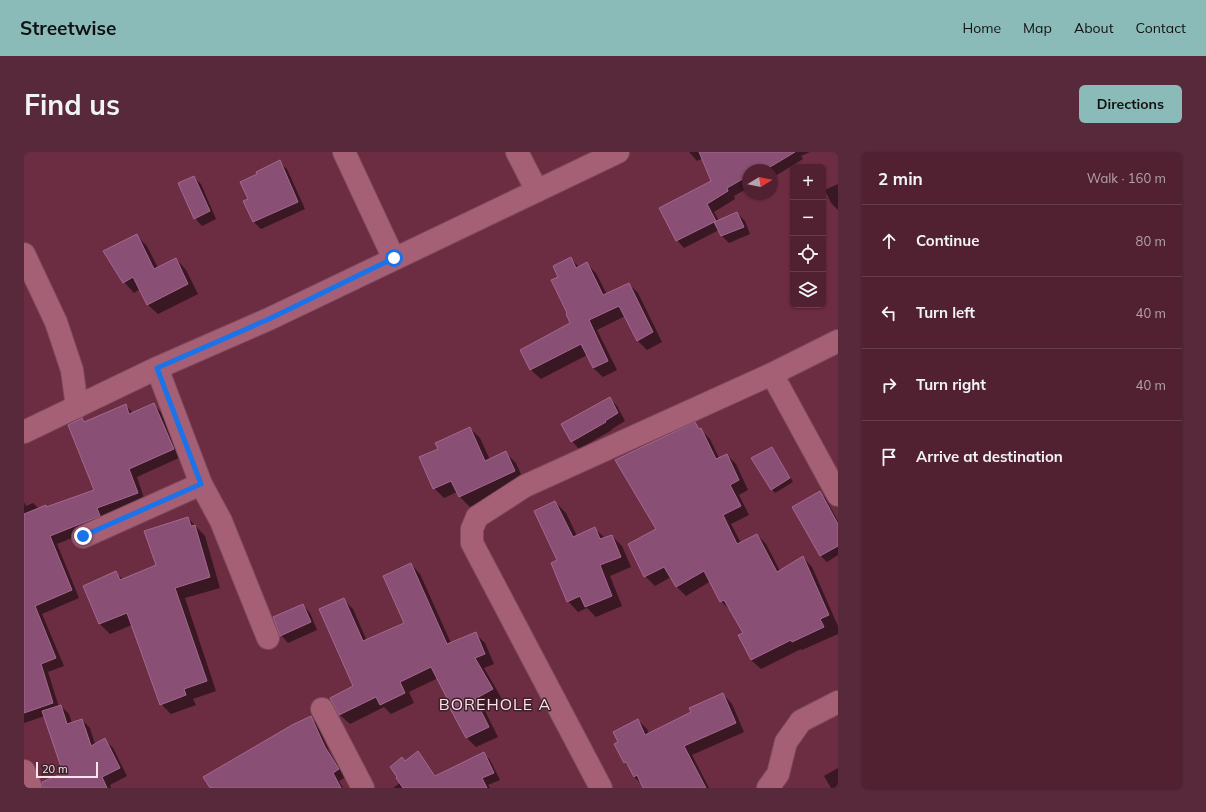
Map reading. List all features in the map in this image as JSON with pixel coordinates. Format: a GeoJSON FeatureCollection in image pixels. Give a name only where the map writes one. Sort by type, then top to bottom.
{"type":"FeatureCollection","features":[{"type":"Feature","properties":{"kind":"street"},"geometry":{"type":"LineString","coordinates":[[344,152],[394,258]]}},
{"type":"Feature","properties":{"kind":"street"},"geometry":{"type":"LineString","coordinates":[[517,152],[537,191]]}},
{"type":"Feature","properties":{"kind":"street"},"geometry":{"type":"LineString","coordinates":[[24,432],[157,368],[269,319],[618,152]]}},
{"type":"Feature","properties":{"kind":"street"},"geometry":{"type":"LineString","coordinates":[[24,254],[56,322],[72,370],[77,407]]}},
{"type":"Feature","properties":{"kind":"street"},"geometry":{"type":"LineString","coordinates":[[601,788],[472,543],[472,529],[477,517],[525,486],[772,374],[838,341]]}},
{"type":"Feature","properties":{"kind":"street"},"geometry":{"type":"LineString","coordinates":[[157,368],[201,484],[221,521],[268,638]]}},
{"type":"Feature","properties":{"kind":"street"},"geometry":{"type":"LineString","coordinates":[[772,374],[838,495]]}},
{"type":"Feature","properties":{"kind":"street"},"geometry":{"type":"LineString","coordinates":[[83,536],[201,484]]}},
{"type":"Feature","properties":{"kind":"street"},"geometry":{"type":"LineString","coordinates":[[768,788],[778,774],[786,742],[801,721],[838,702]]}},
{"type":"Feature","properties":{"kind":"street"},"geometry":{"type":"LineString","coordinates":[[322,708],[363,788]]}},
{"type":"Feature","properties":{"kind":"street"},"geometry":{"type":"LineString","coordinates":[[24,771],[31,788]]}},
{"type":"Feature","properties":{"kind":"building"},"geometry":{"type":"Polygon","coordinates":[[[699,152],[795,152],[775,164],[742,164],[742,179],[727,188],[728,191],[707,204],[716,221],[676,241],[659,208],[711,181],[699,152]]]}},
{"type":"Feature","properties":{"kind":"building"},"geometry":{"type":"Polygon","coordinates":[[[280,160],[298,202],[253,222],[243,201],[248,199],[240,182],[280,160]]]}},
{"type":"Feature","properties":{"kind":"building"},"geometry":{"type":"Polygon","coordinates":[[[194,176],[210,211],[194,219],[178,183],[194,176]]]}},
{"type":"Feature","properties":{"kind":"building"},"geometry":{"type":"Polygon","coordinates":[[[737,212],[744,227],[721,236],[714,222],[737,212]]]}},
{"type":"Feature","properties":{"kind":"building"},"geometry":{"type":"Polygon","coordinates":[[[137,234],[154,269],[176,258],[188,284],[147,305],[133,277],[123,283],[103,251],[137,234]]]}},
{"type":"Feature","properties":{"kind":"building"},"geometry":{"type":"Polygon","coordinates":[[[571,257],[576,268],[587,262],[603,295],[629,283],[653,332],[637,341],[619,306],[589,320],[608,361],[593,368],[581,344],[530,370],[520,350],[570,323],[566,314],[567,313],[551,280],[558,277],[553,266],[571,257]]]}},
{"type":"Feature","properties":{"kind":"building"},"geometry":{"type":"Polygon","coordinates":[[[610,397],[618,413],[605,421],[606,422],[571,442],[561,424],[610,397]]]}},
{"type":"Feature","properties":{"kind":"building"},"geometry":{"type":"Polygon","coordinates":[[[154,403],[174,449],[129,469],[138,493],[97,508],[100,516],[50,536],[72,590],[35,606],[56,658],[41,664],[53,703],[24,713],[24,514],[46,505],[46,507],[94,490],[68,425],[82,418],[84,422],[126,404],[129,414],[154,403]]]}},
{"type":"Feature","properties":{"kind":"building"},"geometry":{"type":"Polygon","coordinates":[[[695,422],[699,429],[701,428],[716,459],[727,454],[739,480],[730,485],[741,506],[723,515],[737,544],[757,534],[777,572],[803,556],[829,615],[820,619],[824,627],[792,642],[791,640],[751,660],[738,635],[743,633],[724,600],[720,602],[704,571],[676,587],[664,567],[644,577],[628,544],[656,529],[615,460],[695,422]]]}},
{"type":"Feature","properties":{"kind":"building"},"geometry":{"type":"Polygon","coordinates":[[[470,427],[485,461],[506,451],[515,471],[459,497],[451,481],[433,489],[419,457],[438,449],[435,443],[470,427]]]}},
{"type":"Feature","properties":{"kind":"building"},"geometry":{"type":"Polygon","coordinates":[[[772,447],[790,478],[771,490],[751,458],[772,447]]]}},
{"type":"Feature","properties":{"kind":"building"},"geometry":{"type":"Polygon","coordinates":[[[820,491],[838,524],[838,546],[820,556],[792,507],[820,491]]]}},
{"type":"Feature","properties":{"kind":"building"},"geometry":{"type":"Polygon","coordinates":[[[555,501],[573,537],[595,527],[600,539],[612,535],[621,557],[600,565],[612,596],[585,607],[580,596],[567,602],[551,563],[557,560],[534,511],[555,501]]]}},
{"type":"Feature","properties":{"kind":"building"},"geometry":{"type":"Polygon","coordinates":[[[188,517],[191,526],[195,525],[210,577],[175,588],[207,681],[184,689],[186,695],[160,705],[127,613],[99,624],[83,586],[116,571],[120,580],[156,565],[144,531],[188,517]]]}},
{"type":"Feature","properties":{"kind":"building"},"geometry":{"type":"Polygon","coordinates":[[[411,563],[447,644],[476,632],[485,654],[475,658],[493,689],[475,699],[489,727],[466,738],[446,701],[448,700],[431,667],[400,682],[405,693],[380,705],[376,697],[339,715],[330,698],[353,686],[319,609],[344,598],[363,641],[404,623],[383,576],[411,563]]]}},
{"type":"Feature","properties":{"kind":"building"},"geometry":{"type":"Polygon","coordinates":[[[303,604],[311,622],[280,636],[273,617],[303,604]]]}},
{"type":"Feature","properties":{"kind":"building"},"geometry":{"type":"Polygon","coordinates":[[[723,693],[736,723],[684,746],[706,788],[643,788],[637,775],[634,777],[626,762],[624,763],[614,744],[618,742],[613,732],[638,719],[645,735],[691,712],[689,708],[723,693]]]}},
{"type":"Feature","properties":{"kind":"building"},"geometry":{"type":"Polygon","coordinates":[[[61,705],[67,724],[82,719],[91,746],[105,738],[120,768],[102,777],[107,788],[43,788],[42,782],[63,773],[42,711],[61,705]]]}},
{"type":"Feature","properties":{"kind":"building"},"geometry":{"type":"Polygon","coordinates":[[[311,716],[325,747],[339,769],[333,773],[341,788],[210,788],[203,777],[292,725],[311,716]]]}},
{"type":"Feature","properties":{"kind":"building"},"geometry":{"type":"Polygon","coordinates":[[[418,751],[435,776],[484,752],[494,773],[482,778],[487,788],[403,788],[390,767],[402,757],[405,761],[418,751]]]}},
{"type":"Feature","properties":{"kind":"district","name":"BOREHOLE A"},"geometry":{"type":"Point","coordinates":[495,704]}},
{"type":"Feature","properties":{"kind":"route"},"geometry":{"type":"LineString","coordinates":[[83,536],[201,484],[157,368],[269,319],[394,258]]}}]}
